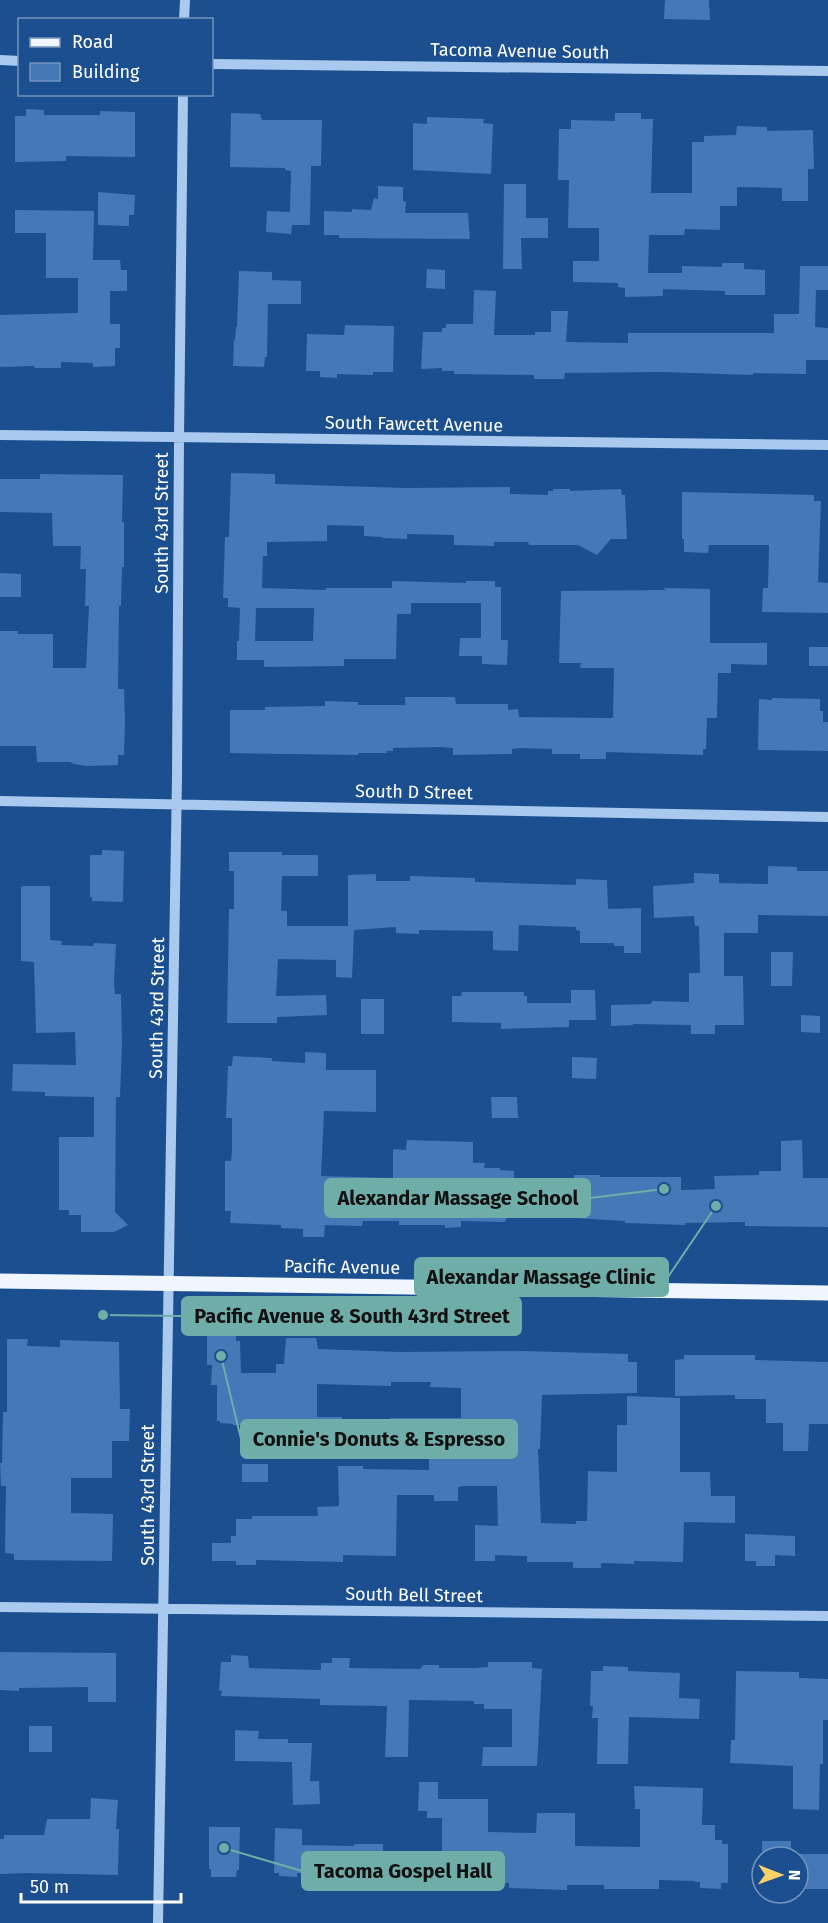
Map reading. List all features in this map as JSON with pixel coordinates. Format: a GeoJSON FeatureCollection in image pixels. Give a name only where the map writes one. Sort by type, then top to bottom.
{"type":"FeatureCollection","features":[{"type":"Feature","properties":{"kind":"main road","name":"Pacific Avenue"},"geometry":{"type":"LineString","coordinates":[[0,1281],[828,1293]]}},
{"type":"Feature","properties":{"kind":"street"},"geometry":{"type":"LineString","coordinates":[[184,18],[185,0]]}},
{"type":"Feature","properties":{"kind":"street"},"geometry":{"type":"LineString","coordinates":[[0,60],[18,61]]}},
{"type":"Feature","properties":{"kind":"street","name":"Tacoma Avenue South"},"geometry":{"type":"LineString","coordinates":[[213,64],[828,71]]}},
{"type":"Feature","properties":{"kind":"street","name":"South 43rd Street"},"geometry":{"type":"LineString","coordinates":[[158,1923],[177,804],[178,438],[183,96]]}},
{"type":"Feature","properties":{"kind":"street","name":"South Fawcett Avenue"},"geometry":{"type":"LineString","coordinates":[[0,435],[828,445]]}},
{"type":"Feature","properties":{"kind":"street","name":"South D Street"},"geometry":{"type":"LineString","coordinates":[[0,801],[828,817]]}},
{"type":"Feature","properties":{"kind":"street","name":"South Bell Street"},"geometry":{"type":"LineString","coordinates":[[0,1607],[828,1616]]}},
{"type":"Feature","properties":{"kind":"building"},"geometry":{"type":"Polygon","coordinates":[[[665,0],[709,0],[710,20],[664,19],[665,0]]]}},
{"type":"Feature","properties":{"kind":"building"},"geometry":{"type":"Polygon","coordinates":[[[26,109],[44,110],[44,115],[100,115],[100,111],[135,112],[135,157],[66,156],[66,161],[15,162],[15,116],[26,116],[26,109]]]}},
{"type":"Feature","properties":{"kind":"building"},"geometry":{"type":"Polygon","coordinates":[[[231,113],[260,114],[262,120],[322,120],[321,166],[311,166],[310,225],[292,225],[291,234],[266,232],[267,211],[290,212],[291,171],[285,168],[230,167],[231,113]]]}},
{"type":"Feature","properties":{"kind":"building"},"geometry":{"type":"Polygon","coordinates":[[[615,113],[641,113],[641,119],[653,119],[651,193],[692,193],[692,142],[704,142],[704,136],[736,135],[737,126],[767,127],[767,131],[813,130],[814,169],[808,169],[808,201],[782,201],[782,188],[737,187],[737,206],[720,206],[720,230],[685,229],[684,235],[649,235],[648,273],[682,273],[682,266],[722,267],[722,263],[744,263],[744,269],[765,270],[765,295],[725,295],[725,291],[663,289],[663,296],[625,297],[625,288],[618,287],[618,283],[573,282],[573,261],[599,261],[599,228],[568,228],[569,180],[558,180],[559,129],[571,129],[571,120],[615,121],[615,113]]]}},
{"type":"Feature","properties":{"kind":"building"},"geometry":{"type":"Polygon","coordinates":[[[427,117],[484,119],[483,123],[493,124],[491,174],[413,170],[413,123],[427,124],[427,117]]]}},
{"type":"Feature","properties":{"kind":"building"},"geometry":{"type":"Polygon","coordinates":[[[504,184],[526,184],[526,218],[548,218],[548,238],[521,238],[522,269],[503,269],[504,184]]]}},
{"type":"Feature","properties":{"kind":"building"},"geometry":{"type":"Polygon","coordinates":[[[378,186],[403,187],[403,201],[406,202],[405,213],[468,213],[470,239],[339,238],[339,235],[324,235],[324,211],[371,210],[374,198],[378,199],[378,186]]]}},
{"type":"Feature","properties":{"kind":"building"},"geometry":{"type":"Polygon","coordinates":[[[98,192],[135,195],[134,215],[129,215],[129,226],[98,225],[98,192]]]}},
{"type":"Feature","properties":{"kind":"building"},"geometry":{"type":"Polygon","coordinates":[[[15,210],[94,211],[93,260],[120,260],[121,270],[127,270],[127,291],[110,291],[110,324],[120,324],[120,348],[115,348],[115,366],[93,367],[93,363],[61,362],[61,368],[0,367],[0,315],[78,313],[78,278],[46,278],[46,233],[15,233],[15,210]]]}},
{"type":"Feature","properties":{"kind":"building"},"geometry":{"type":"Polygon","coordinates":[[[800,266],[828,266],[828,290],[816,290],[815,327],[828,328],[828,360],[806,360],[806,374],[565,373],[564,379],[534,379],[534,375],[454,374],[454,371],[442,371],[442,368],[421,369],[423,332],[442,332],[446,324],[473,324],[474,290],[496,291],[494,335],[535,335],[535,332],[551,332],[551,311],[568,311],[566,342],[628,343],[628,333],[774,333],[774,314],[799,314],[800,266]]]}},
{"type":"Feature","properties":{"kind":"building"},"geometry":{"type":"Polygon","coordinates":[[[427,269],[445,270],[445,289],[426,288],[427,269]]]}},
{"type":"Feature","properties":{"kind":"building"},"geometry":{"type":"Polygon","coordinates":[[[239,271],[272,272],[272,280],[301,281],[301,304],[268,304],[267,357],[265,357],[264,367],[233,366],[239,271]]]}},
{"type":"Feature","properties":{"kind":"building"},"geometry":{"type":"Polygon","coordinates":[[[345,325],[394,326],[393,372],[373,372],[373,375],[337,374],[337,378],[320,377],[320,371],[306,371],[307,334],[344,335],[345,325]]]}},
{"type":"Feature","properties":{"kind":"building"},"geometry":{"type":"Polygon","coordinates":[[[231,473],[275,474],[275,484],[407,488],[510,487],[510,494],[548,495],[548,491],[553,491],[553,489],[570,489],[570,491],[621,489],[622,495],[625,495],[627,539],[611,539],[597,555],[578,545],[494,542],[494,546],[454,545],[454,535],[407,534],[407,539],[364,536],[364,526],[327,525],[327,541],[267,542],[267,556],[263,556],[262,588],[326,590],[326,588],[392,588],[392,581],[466,583],[466,581],[495,581],[495,587],[501,587],[501,640],[508,640],[507,665],[482,664],[482,656],[459,656],[460,638],[481,638],[481,603],[411,603],[411,614],[397,614],[396,659],[344,659],[344,666],[264,667],[264,660],[237,660],[240,608],[228,607],[228,598],[223,598],[225,537],[229,537],[231,473]],[[256,608],[255,641],[313,641],[314,608],[256,608]]]}},
{"type":"Feature","properties":{"kind":"building"},"geometry":{"type":"Polygon","coordinates":[[[40,474],[123,475],[124,567],[122,567],[121,606],[119,606],[118,689],[124,689],[125,720],[124,755],[118,755],[118,765],[87,766],[70,762],[37,762],[36,746],[0,746],[0,631],[18,631],[18,634],[53,634],[53,668],[86,668],[89,606],[85,606],[86,569],[80,569],[81,546],[53,546],[52,513],[0,512],[0,479],[40,479],[40,474]]]}},
{"type":"Feature","properties":{"kind":"building"},"geometry":{"type":"Polygon","coordinates":[[[682,492],[814,495],[814,501],[821,501],[818,582],[828,583],[828,613],[762,612],[763,588],[768,588],[769,545],[709,545],[708,553],[684,552],[682,492]]]}},
{"type":"Feature","properties":{"kind":"building"},"geometry":{"type":"Polygon","coordinates":[[[0,573],[21,574],[21,597],[0,597],[0,573]]]}},
{"type":"Feature","properties":{"kind":"building"},"geometry":{"type":"Polygon","coordinates":[[[663,588],[710,589],[710,643],[767,643],[767,665],[731,664],[731,673],[718,673],[717,718],[707,718],[706,749],[703,749],[703,755],[606,752],[606,759],[580,759],[580,754],[552,754],[552,749],[519,748],[512,749],[512,754],[453,755],[453,748],[440,747],[393,748],[393,751],[387,751],[387,753],[358,753],[358,755],[230,753],[230,710],[325,706],[325,701],[358,702],[358,705],[405,705],[405,697],[455,697],[456,704],[508,704],[508,710],[518,709],[519,717],[613,718],[614,668],[580,668],[581,663],[559,663],[561,591],[666,590],[663,588]]]}},
{"type":"Feature","properties":{"kind":"building"},"geometry":{"type":"Polygon","coordinates":[[[809,647],[828,647],[828,666],[809,666],[809,647]]]}},
{"type":"Feature","properties":{"kind":"building"},"geometry":{"type":"Polygon","coordinates":[[[772,698],[820,699],[823,722],[828,722],[828,751],[758,750],[759,699],[772,700],[772,698]]]}},
{"type":"Feature","properties":{"kind":"building"},"geometry":{"type":"Polygon","coordinates":[[[102,850],[124,851],[123,902],[92,901],[90,897],[90,855],[102,855],[102,850]]]}},
{"type":"Feature","properties":{"kind":"building"},"geometry":{"type":"Polygon","coordinates":[[[229,852],[318,855],[318,876],[282,876],[281,911],[287,911],[287,926],[348,926],[348,875],[376,874],[376,881],[410,881],[410,876],[475,878],[475,882],[576,885],[576,879],[607,880],[608,909],[641,908],[641,953],[624,953],[624,946],[614,946],[614,943],[580,943],[580,931],[576,930],[576,927],[519,925],[518,951],[493,950],[493,931],[419,930],[419,934],[396,933],[396,927],[354,930],[352,978],[336,977],[336,960],[278,959],[276,996],[326,995],[327,1015],[277,1017],[277,1023],[227,1023],[229,909],[234,909],[234,871],[229,871],[229,852]]]}},
{"type":"Feature","properties":{"kind":"building"},"geometry":{"type":"Polygon","coordinates":[[[768,866],[797,867],[797,871],[828,871],[828,916],[758,915],[758,933],[724,933],[724,976],[743,976],[744,1025],[715,1025],[715,1034],[691,1034],[691,1025],[611,1026],[611,1005],[651,1004],[652,1001],[689,1002],[689,973],[700,973],[699,926],[695,926],[694,916],[654,918],[653,886],[694,883],[694,873],[719,874],[719,883],[768,884],[768,866]]]}},
{"type":"Feature","properties":{"kind":"building"},"geometry":{"type":"Polygon","coordinates":[[[50,886],[50,940],[62,941],[61,945],[116,944],[114,982],[115,994],[121,994],[122,1046],[120,1097],[116,1097],[115,1212],[128,1225],[114,1232],[81,1232],[81,1215],[69,1215],[69,1210],[59,1210],[59,1137],[94,1137],[94,1097],[45,1096],[45,1092],[12,1091],[13,1064],[76,1065],[75,1032],[36,1033],[34,962],[21,961],[21,887],[50,886]]]}},
{"type":"Feature","properties":{"kind":"building"},"geometry":{"type":"Polygon","coordinates":[[[771,952],[793,952],[792,986],[771,986],[771,952]]]}},
{"type":"Feature","properties":{"kind":"building"},"geometry":{"type":"Polygon","coordinates":[[[571,990],[595,990],[596,1020],[569,1020],[569,1027],[501,1029],[501,1023],[452,1022],[452,996],[461,996],[462,992],[524,992],[524,996],[527,996],[527,1003],[571,1003],[571,990]]]}},
{"type":"Feature","properties":{"kind":"building"},"geometry":{"type":"Polygon","coordinates":[[[361,999],[384,999],[384,1034],[361,1034],[361,999]]]}},
{"type":"Feature","properties":{"kind":"building"},"geometry":{"type":"Polygon","coordinates":[[[801,1015],[820,1016],[820,1033],[801,1032],[801,1015]]]}},
{"type":"Feature","properties":{"kind":"building"},"geometry":{"type":"Polygon","coordinates":[[[305,1052],[326,1053],[326,1070],[376,1070],[376,1112],[324,1111],[321,1176],[393,1178],[393,1149],[406,1150],[407,1140],[473,1142],[473,1163],[485,1163],[484,1168],[514,1171],[512,1213],[507,1213],[504,1222],[461,1221],[461,1227],[399,1225],[399,1221],[363,1221],[362,1226],[325,1225],[324,1237],[303,1237],[303,1229],[281,1228],[281,1225],[230,1223],[231,1211],[225,1211],[225,1161],[231,1161],[232,1152],[232,1118],[226,1118],[228,1066],[232,1066],[233,1056],[305,1063],[305,1052]]]}},
{"type":"Feature","properties":{"kind":"building"},"geometry":{"type":"Polygon","coordinates":[[[572,1057],[597,1058],[596,1079],[572,1078],[572,1057]]]}},
{"type":"Feature","properties":{"kind":"building"},"geometry":{"type":"Polygon","coordinates":[[[491,1097],[517,1097],[518,1118],[492,1118],[491,1097]]]}},
{"type":"Feature","properties":{"kind":"building"},"geometry":{"type":"Polygon","coordinates":[[[802,1140],[803,1178],[828,1178],[828,1227],[745,1226],[745,1222],[685,1223],[685,1225],[625,1223],[625,1221],[574,1218],[574,1175],[681,1177],[681,1190],[715,1189],[714,1176],[759,1175],[759,1171],[781,1171],[781,1141],[802,1140]]]}},
{"type":"Feature","properties":{"kind":"building"},"geometry":{"type":"Polygon","coordinates":[[[233,1328],[233,1332],[236,1332],[236,1341],[240,1341],[241,1373],[276,1373],[276,1364],[284,1364],[286,1338],[316,1338],[318,1349],[628,1354],[628,1362],[637,1362],[637,1393],[542,1395],[540,1449],[538,1449],[541,1523],[576,1524],[576,1521],[587,1521],[588,1471],[617,1472],[617,1425],[627,1425],[627,1396],[680,1398],[680,1472],[710,1472],[711,1496],[735,1496],[735,1523],[684,1522],[683,1562],[634,1561],[634,1564],[601,1563],[601,1568],[573,1568],[573,1562],[527,1562],[527,1556],[495,1555],[495,1561],[475,1561],[475,1525],[498,1526],[497,1486],[463,1486],[458,1487],[458,1501],[434,1501],[434,1495],[397,1495],[396,1556],[343,1555],[343,1562],[256,1560],[256,1565],[236,1565],[236,1561],[212,1561],[212,1543],[231,1543],[231,1536],[236,1536],[236,1519],[252,1519],[252,1516],[318,1516],[317,1507],[339,1506],[338,1466],[363,1466],[363,1469],[429,1470],[429,1437],[390,1436],[390,1418],[461,1418],[461,1388],[430,1387],[431,1382],[391,1382],[391,1386],[317,1384],[317,1417],[342,1417],[341,1446],[290,1446],[290,1427],[220,1423],[217,1421],[217,1385],[211,1385],[212,1365],[207,1365],[207,1331],[233,1328]]]}},
{"type":"Feature","properties":{"kind":"building"},"geometry":{"type":"Polygon","coordinates":[[[7,1339],[28,1339],[27,1346],[60,1347],[60,1340],[119,1342],[120,1409],[130,1409],[129,1441],[112,1441],[112,1478],[71,1478],[71,1513],[113,1514],[112,1561],[14,1560],[14,1554],[5,1553],[6,1486],[1,1486],[0,1463],[2,1463],[3,1412],[7,1412],[7,1339]]]}},
{"type":"Feature","properties":{"kind":"building"},"geometry":{"type":"Polygon","coordinates":[[[684,1355],[755,1355],[755,1360],[828,1362],[828,1424],[809,1424],[808,1451],[783,1451],[783,1423],[766,1423],[766,1399],[735,1399],[735,1395],[675,1396],[675,1360],[684,1359],[684,1355]]]}},
{"type":"Feature","properties":{"kind":"building"},"geometry":{"type":"Polygon","coordinates":[[[242,1464],[268,1464],[268,1482],[242,1482],[242,1464]]]}},
{"type":"Feature","properties":{"kind":"building"},"geometry":{"type":"Polygon","coordinates":[[[745,1534],[795,1536],[795,1556],[775,1555],[775,1566],[756,1566],[756,1561],[745,1561],[745,1534]]]}},
{"type":"Feature","properties":{"kind":"building"},"geometry":{"type":"Polygon","coordinates":[[[0,1652],[116,1653],[116,1702],[88,1702],[88,1687],[0,1690],[0,1652]]]}},
{"type":"Feature","properties":{"kind":"building"},"geometry":{"type":"Polygon","coordinates":[[[231,1655],[248,1656],[249,1668],[321,1670],[321,1663],[332,1663],[332,1658],[350,1658],[349,1668],[420,1669],[423,1665],[439,1665],[439,1668],[475,1668],[488,1667],[488,1662],[532,1662],[532,1668],[542,1669],[537,1766],[482,1766],[483,1747],[512,1747],[512,1709],[484,1709],[484,1704],[474,1704],[474,1701],[409,1700],[408,1757],[385,1757],[387,1706],[320,1705],[320,1699],[221,1696],[222,1691],[219,1690],[221,1662],[231,1662],[231,1655]]]}},
{"type":"Feature","properties":{"kind":"building"},"geometry":{"type":"Polygon","coordinates":[[[603,1666],[628,1667],[628,1671],[680,1673],[679,1698],[700,1699],[699,1719],[629,1717],[628,1764],[597,1764],[598,1718],[592,1718],[593,1706],[590,1706],[591,1671],[603,1671],[603,1666]]]}},
{"type":"Feature","properties":{"kind":"building"},"geometry":{"type":"Polygon","coordinates":[[[736,1671],[799,1672],[799,1678],[828,1679],[828,1720],[823,1720],[823,1764],[820,1764],[819,1810],[793,1809],[793,1766],[730,1763],[731,1740],[735,1740],[736,1671]]]}},
{"type":"Feature","properties":{"kind":"building"},"geometry":{"type":"Polygon","coordinates":[[[29,1726],[52,1726],[52,1752],[29,1752],[29,1726]]]}},
{"type":"Feature","properties":{"kind":"building"},"geometry":{"type":"Polygon","coordinates":[[[235,1730],[259,1731],[258,1739],[288,1739],[288,1743],[312,1743],[310,1781],[319,1781],[320,1804],[293,1805],[292,1762],[235,1761],[235,1730]]]}},
{"type":"Feature","properties":{"kind":"building"},"geometry":{"type":"Polygon","coordinates":[[[419,1782],[438,1782],[438,1799],[488,1799],[488,1832],[536,1833],[537,1813],[575,1813],[575,1846],[640,1847],[640,1809],[635,1809],[634,1786],[703,1788],[702,1825],[715,1825],[715,1840],[722,1840],[722,1844],[728,1844],[728,1883],[721,1883],[721,1889],[700,1888],[700,1882],[695,1881],[659,1880],[659,1889],[604,1889],[604,1885],[567,1885],[567,1890],[509,1888],[509,1883],[414,1883],[364,1879],[364,1874],[354,1873],[354,1868],[302,1867],[302,1873],[297,1873],[297,1877],[279,1876],[279,1873],[274,1873],[275,1828],[302,1829],[302,1845],[383,1844],[383,1851],[442,1852],[442,1818],[427,1818],[427,1811],[418,1811],[419,1782]]]}},
{"type":"Feature","properties":{"kind":"building"},"geometry":{"type":"Polygon","coordinates":[[[91,1798],[118,1800],[116,1829],[119,1829],[118,1875],[0,1874],[0,1839],[4,1839],[4,1835],[44,1835],[47,1819],[90,1819],[91,1798]]]}},
{"type":"Feature","properties":{"kind":"building"},"geometry":{"type":"Polygon","coordinates":[[[209,1827],[240,1827],[239,1870],[237,1870],[236,1877],[211,1877],[209,1827]]]}},
{"type":"Feature","properties":{"kind":"building"},"geometry":{"type":"Polygon","coordinates":[[[762,1841],[791,1841],[791,1845],[762,1845],[762,1841]]]}},
{"type":"Feature","properties":{"kind":"building"},"geometry":{"type":"Polygon","coordinates":[[[810,1854],[828,1854],[828,1889],[810,1889],[810,1854]]]}},
{"type":"Feature","properties":{"kind":"place","name":"Alexandar Massage School"},"geometry":{"type":"Point","coordinates":[664,1189]}},
{"type":"Feature","properties":{"kind":"place","name":"Alexandar Massage Clinic"},"geometry":{"type":"Point","coordinates":[716,1206]}},
{"type":"Feature","properties":{"kind":"place","name":"Pacific Avenue & South 43rd Street"},"geometry":{"type":"Point","coordinates":[103,1315]}},
{"type":"Feature","properties":{"kind":"place","name":"Connie's Donuts & Espresso"},"geometry":{"type":"Point","coordinates":[221,1356]}},
{"type":"Feature","properties":{"kind":"place","name":"Tacoma Gospel Hall"},"geometry":{"type":"Point","coordinates":[224,1848]}}]}
